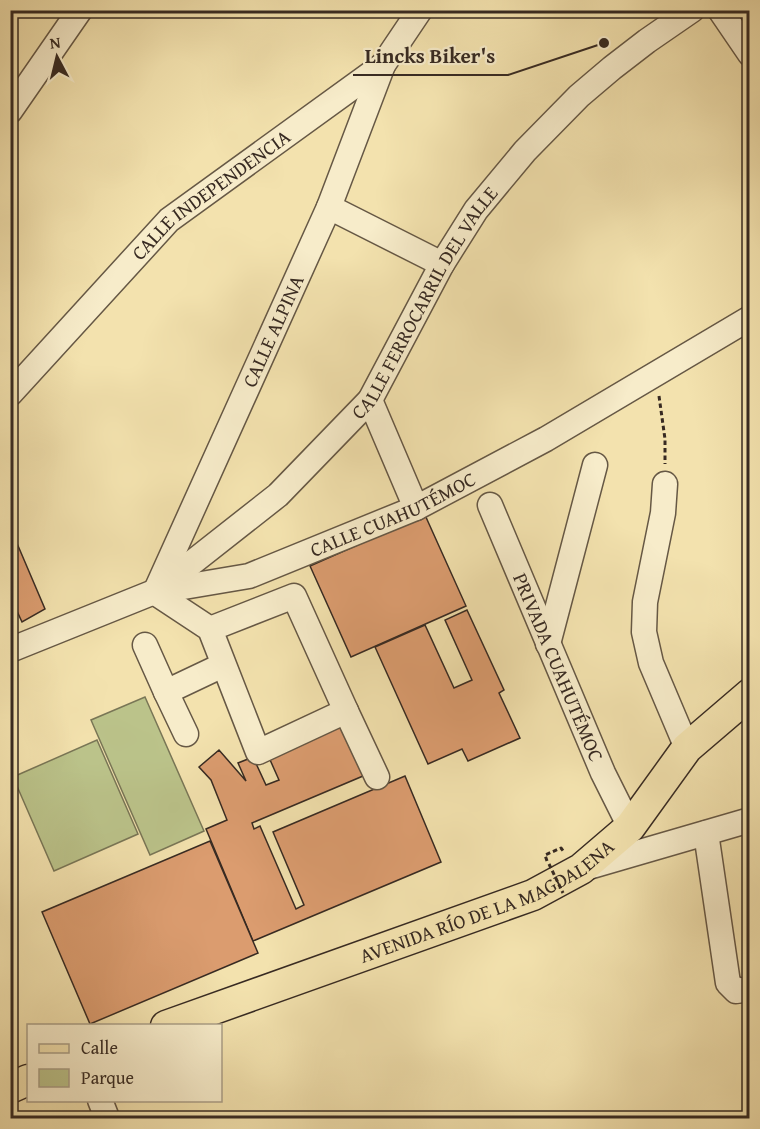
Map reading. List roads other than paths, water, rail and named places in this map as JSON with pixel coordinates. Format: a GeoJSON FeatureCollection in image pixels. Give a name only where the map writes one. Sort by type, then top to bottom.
{"type":"FeatureCollection","features":[{"type":"Feature","properties":{"kind":"main road","name":"AVENIDA RÍO DE LA MAGDALENA"},"geometry":{"type":"LineString","coordinates":[[172,1024],[533,895],[571,859],[630,827],[687,748],[750,694]]}},
{"type":"Feature","properties":{"kind":"main road"},"geometry":{"type":"LineString","coordinates":[[10,1088],[27,1080]]}},
{"type":"Feature","properties":{"kind":"street"},"geometry":{"type":"LineString","coordinates":[[10,111],[81,10]]}},
{"type":"Feature","properties":{"kind":"street","name":"CALLE INDEPENDENCIA"},"geometry":{"type":"LineString","coordinates":[[10,394],[169,220],[383,65],[420,10]]}},
{"type":"Feature","properties":{"kind":"street","name":"CALLE FERROCARRIL DEL VALLE"},"geometry":{"type":"LineString","coordinates":[[154,592],[278,495],[370,400],[442,264],[476,210],[512,165],[579,96],[612,68],[693,10]]}},
{"type":"Feature","properties":{"kind":"street"},"geometry":{"type":"LineString","coordinates":[[720,10],[750,54]]}},
{"type":"Feature","properties":{"kind":"street","name":"CALLE ALPINA"},"geometry":{"type":"LineString","coordinates":[[154,592],[329,207],[383,65]]}},
{"type":"Feature","properties":{"kind":"street"},"geometry":{"type":"LineString","coordinates":[[329,207],[442,264]]}},
{"type":"Feature","properties":{"kind":"street","name":"CALLE CUAHUTÉMOC"},"geometry":{"type":"LineString","coordinates":[[10,650],[154,592],[249,576],[416,508],[546,439],[750,318]]}},
{"type":"Feature","properties":{"kind":"street"},"geometry":{"type":"LineString","coordinates":[[370,400],[416,508]]}},
{"type":"Feature","properties":{"kind":"street"},"geometry":{"type":"LineString","coordinates":[[548,644],[596,465]]}},
{"type":"Feature","properties":{"kind":"street"},"geometry":{"type":"LineString","coordinates":[[665,484],[663,513],[645,602],[644,632],[651,663],[687,748]]}},
{"type":"Feature","properties":{"kind":"street","name":"PRIVADA CUAHUTÉMOC"},"geometry":{"type":"LineString","coordinates":[[490,505],[603,772],[630,827]]}},
{"type":"Feature","properties":{"kind":"street"},"geometry":{"type":"LineString","coordinates":[[154,592],[210,629],[258,752],[346,711]]}},
{"type":"Feature","properties":{"kind":"street"},"geometry":{"type":"LineString","coordinates":[[210,629],[294,596],[377,777]]}},
{"type":"Feature","properties":{"kind":"street"},"geometry":{"type":"LineString","coordinates":[[145,645],[186,734]]}},
{"type":"Feature","properties":{"kind":"street"},"geometry":{"type":"LineString","coordinates":[[166,692],[223,665]]}},
{"type":"Feature","properties":{"kind":"street"},"geometry":{"type":"LineString","coordinates":[[571,859],[706,833],[750,820]]}},
{"type":"Feature","properties":{"kind":"street"},"geometry":{"type":"LineString","coordinates":[[706,833],[728,983],[736,991],[750,989]]}},
{"type":"Feature","properties":{"kind":"street"},"geometry":{"type":"LineString","coordinates":[[100,1102],[107,1119]]}},
{"type":"Feature","properties":{"kind":"place","name":"Lincks Biker's"},"geometry":{"type":"Point","coordinates":[604,43]}}]}
